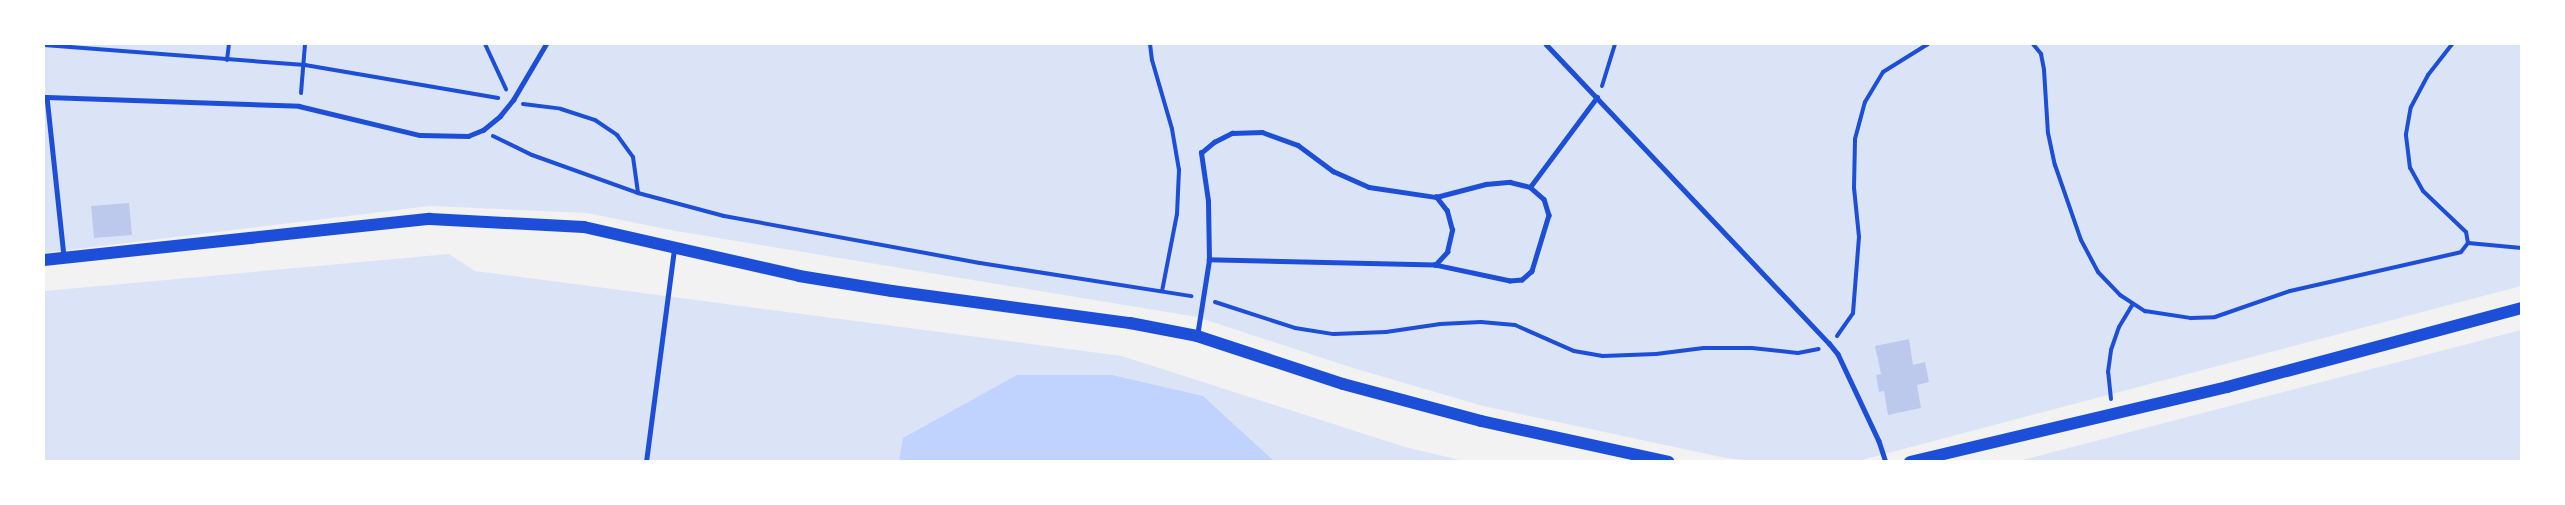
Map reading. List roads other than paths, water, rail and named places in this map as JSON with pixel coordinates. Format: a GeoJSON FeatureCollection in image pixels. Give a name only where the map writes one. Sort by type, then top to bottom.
{"type":"FeatureCollection","features":[{"type":"Feature","properties":{"kind":"main road"},"geometry":{"type":"LineString","coordinates":[[44,261],[430,219],[584,227],[799,276],[1130,323],[1197,336],[1344,384],[1481,422],[1669,462]]}},
{"type":"Feature","properties":{"kind":"main road"},"geometry":{"type":"LineString","coordinates":[[1910,462],[2227,387],[2522,308]]}},
{"type":"Feature","properties":{"kind":"lane"},"geometry":{"type":"LineString","coordinates":[[64,258],[45,97],[299,106],[420,135],[468,136],[483,130],[500,116],[513,100],[546,44]]}},
{"type":"Feature","properties":{"kind":"lane"},"geometry":{"type":"LineString","coordinates":[[1546,44],[1829,343],[1856,393],[1886,462]]}},
{"type":"Feature","properties":{"kind":"lane"},"geometry":{"type":"LineString","coordinates":[[1530,187],[1597,97]]}},
{"type":"Feature","properties":{"kind":"lane"},"geometry":{"type":"LineString","coordinates":[[1197,336],[1205,297],[1209,260],[1208,201],[1200,153],[1214,142],[1232,133],[1262,132],[1298,145],[1333,171],[1369,188],[1436,197],[1486,184],[1510,182],[1530,187],[1545,199],[1549,215],[1532,271],[1522,280],[1510,281],[1435,265],[1209,260]]}},
{"type":"Feature","properties":{"kind":"lane"},"geometry":{"type":"LineString","coordinates":[[1435,265],[1447,252],[1452,230],[1446,210],[1436,197]]}},
{"type":"Feature","properties":{"kind":"lane"},"geometry":{"type":"LineString","coordinates":[[646,462],[675,247]]}},
{"type":"Feature","properties":{"kind":"water"},"geometry":{"type":"Polygon","coordinates":[[[1017,375],[1112,375],[1203,396],[1274,461],[899,461],[903,438],[1017,375]]]}}]}
